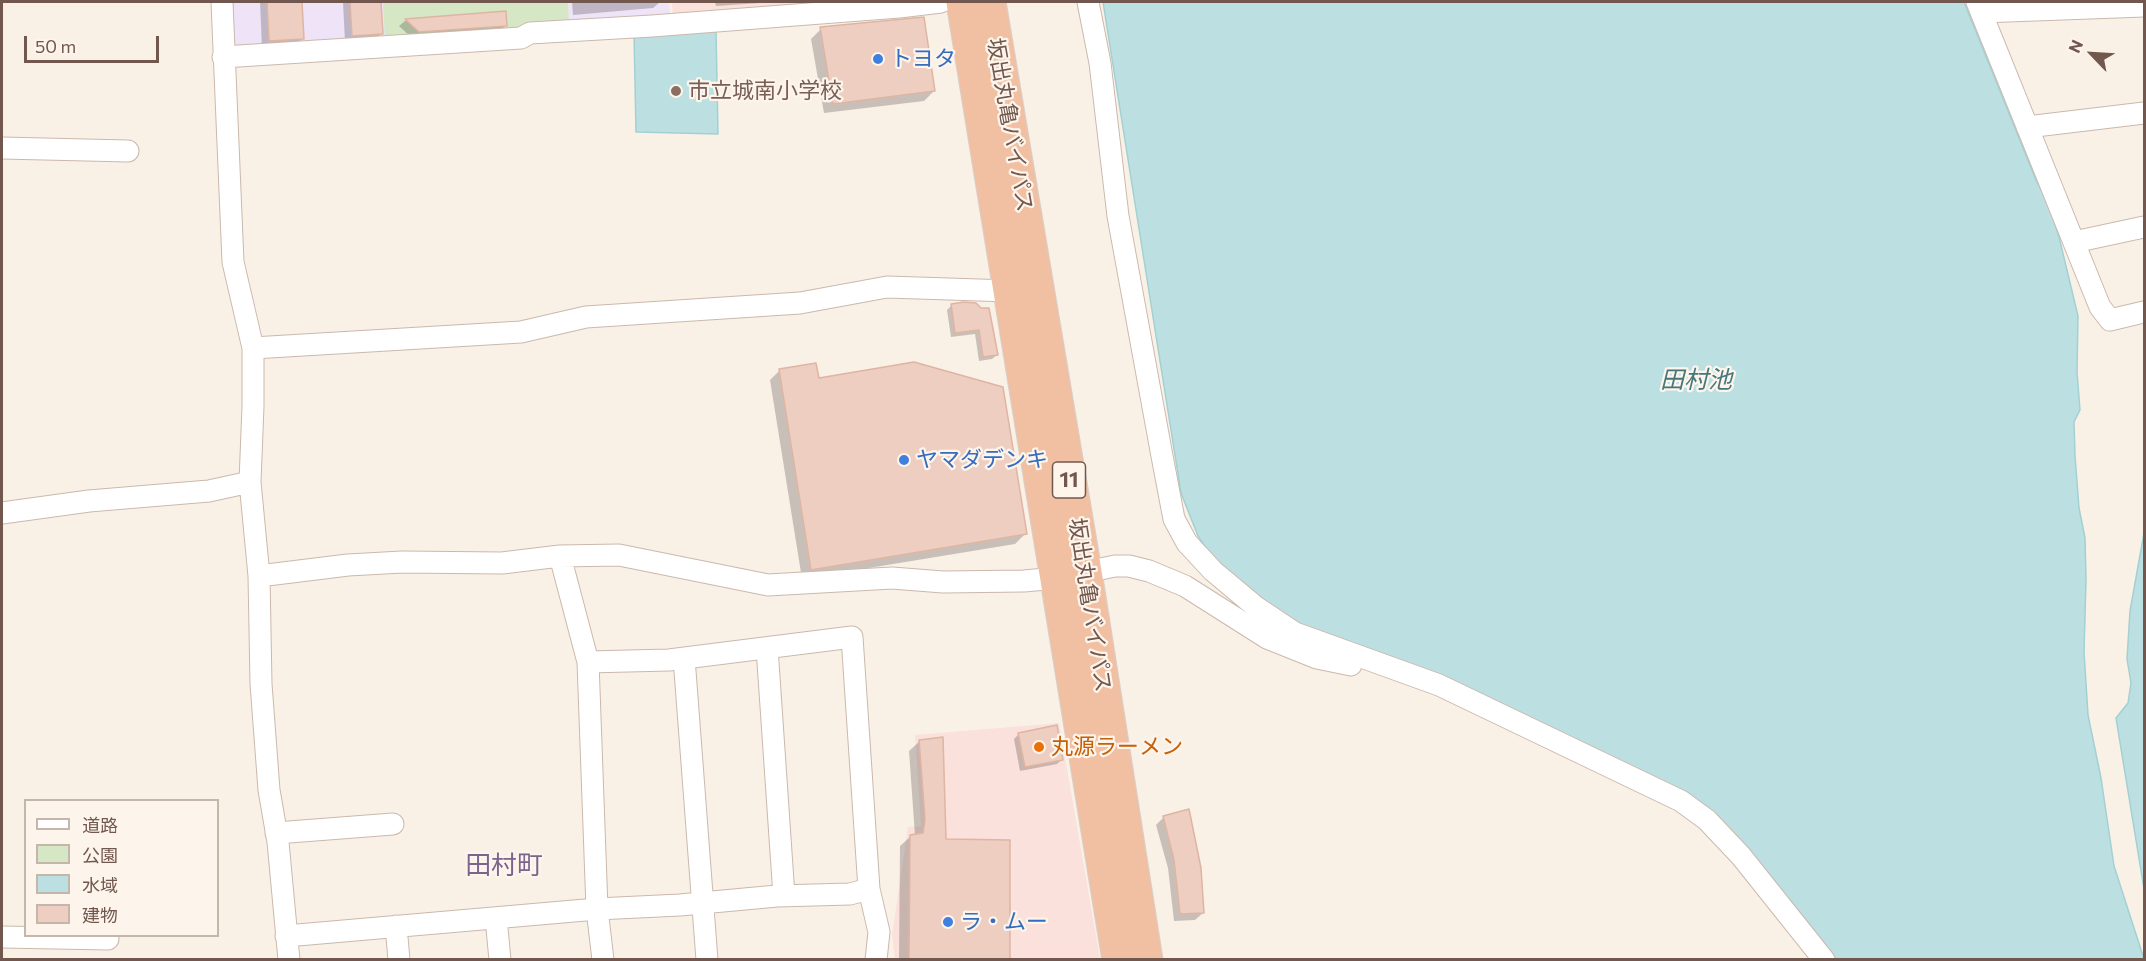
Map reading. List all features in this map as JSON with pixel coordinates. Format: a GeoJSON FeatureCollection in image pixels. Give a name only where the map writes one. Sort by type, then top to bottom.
{"type":"FeatureCollection","features":[{"type":"Feature","properties":{"kind":"highway","name":"坂出丸亀バイパス"},"geometry":{"type":"LineString","coordinates":[[963,2],[1010,291],[1071,575],[1146,960]]}},
{"type":"Feature","properties":{"kind":"highway","name":"坂出丸亀バイパス"},"geometry":{"type":"LineString","coordinates":[[989,2],[1071,575],[1119,960]]}},
{"type":"Feature","properties":{"kind":"street"},"geometry":{"type":"LineString","coordinates":[[222,2],[233,262],[253,348],[250,482],[259,576],[261,684],[269,790],[276,833],[289,960]]}},
{"type":"Feature","properties":{"kind":"street"},"geometry":{"type":"LineString","coordinates":[[224,57],[521,38],[530,33],[899,8],[940,2]]}},
{"type":"Feature","properties":{"kind":"street"},"geometry":{"type":"LineString","coordinates":[[1088,2],[1100,63],[1118,216],[1174,519],[1187,543],[1213,571],[1256,607],[1295,633],[1439,685],[1681,801],[1707,820],[1741,856],[1824,960]]}},
{"type":"Feature","properties":{"kind":"street"},"geometry":{"type":"LineString","coordinates":[[2145,6],[1979,7],[2100,307],[2110,321],[2145,312]]}},
{"type":"Feature","properties":{"kind":"street"},"geometry":{"type":"LineString","coordinates":[[2027,127],[2145,113]]}},
{"type":"Feature","properties":{"kind":"street"},"geometry":{"type":"LineString","coordinates":[[2,148],[128,151]]}},
{"type":"Feature","properties":{"kind":"street"},"geometry":{"type":"LineString","coordinates":[[2074,243],[2145,227]]}},
{"type":"Feature","properties":{"kind":"street"},"geometry":{"type":"LineString","coordinates":[[253,348],[521,332],[586,317],[801,303],[887,287],[1010,291]]}},
{"type":"Feature","properties":{"kind":"street"},"geometry":{"type":"LineString","coordinates":[[2,513],[89,501],[197,492],[250,482]]}},
{"type":"Feature","properties":{"kind":"street"},"geometry":{"type":"LineString","coordinates":[[259,576],[359,564],[502,562],[560,556],[619,555],[768,585],[892,578],[981,583],[1071,575],[1122,566],[1149,571],[1185,586],[1267,638],[1298,652],[1365,667],[1382,668],[1384,666]]}},
{"type":"Feature","properties":{"kind":"street"},"geometry":{"type":"LineString","coordinates":[[560,556],[588,662],[597,909],[603,960]]}},
{"type":"Feature","properties":{"kind":"street"},"geometry":{"type":"LineString","coordinates":[[588,662],[684,658],[852,637],[869,889],[879,932],[876,960]]}},
{"type":"Feature","properties":{"kind":"street"},"geometry":{"type":"LineString","coordinates":[[767,648],[784,896]]}},
{"type":"Feature","properties":{"kind":"street"},"geometry":{"type":"LineString","coordinates":[[684,658],[708,960]]}},
{"type":"Feature","properties":{"kind":"street"},"geometry":{"type":"LineString","coordinates":[[276,833],[393,824]]}},
{"type":"Feature","properties":{"kind":"street"},"geometry":{"type":"LineString","coordinates":[[286,936],[597,909],[784,896],[850,894],[869,889]]}},
{"type":"Feature","properties":{"kind":"street"},"geometry":{"type":"LineString","coordinates":[[496,918],[500,960]]}},
{"type":"Feature","properties":{"kind":"street"},"geometry":{"type":"LineString","coordinates":[[396,926],[399,960]]}},
{"type":"Feature","properties":{"kind":"street"},"geometry":{"type":"LineString","coordinates":[[2,937],[108,939]]}},
{"type":"Feature","properties":{"kind":"shaded area","name":"市立城南小学校"},"geometry":{"type":"Polygon","coordinates":[[[229,2],[669,2],[671,21],[718,134],[636,132],[634,33],[234,49],[229,2]]]}},
{"type":"Feature","properties":{"kind":"shaded area"},"geometry":{"type":"Polygon","coordinates":[[[672,2],[866,2],[673,17],[672,2]]]}},
{"type":"Feature","properties":{"kind":"shaded area"},"geometry":{"type":"Polygon","coordinates":[[[1059,723],[1100,959],[895,960],[892,935],[908,827],[921,826],[915,735],[1059,723]]]}},
{"type":"Feature","properties":{"kind":"green space"},"geometry":{"type":"Polygon","coordinates":[[[383,2],[568,2],[569,25],[519,32],[385,40],[383,2]]]}},
{"type":"Feature","properties":{"kind":"water","name":"田村池"},"geometry":{"type":"Polygon","coordinates":[[[1103,2],[1964,2],[2036,180],[2048,202],[2078,316],[2077,372],[2080,410],[2074,422],[2079,508],[2085,538],[2084,652],[2088,715],[2101,778],[2114,866],[2144,959],[1836,959],[1739,840],[1270,613],[1227,580],[1198,536],[1181,493],[1103,2]]]}},
{"type":"Feature","properties":{"kind":"water"},"geometry":{"type":"Polygon","coordinates":[[[716,29],[718,134],[636,132],[634,33],[716,29]]]}},
{"type":"Feature","properties":{"kind":"water"},"geometry":{"type":"Polygon","coordinates":[[[2144,533],[2144,889],[2116,718],[2128,703],[2131,683],[2127,659],[2130,611],[2144,533]]]}},
{"type":"Feature","properties":{"kind":"building"},"geometry":{"type":"Polygon","coordinates":[[[267,2],[302,2],[304,39],[269,41],[267,2]]]}},
{"type":"Feature","properties":{"kind":"building"},"geometry":{"type":"Polygon","coordinates":[[[350,2],[381,2],[383,34],[352,36],[350,2]]]}},
{"type":"Feature","properties":{"kind":"building"},"geometry":{"type":"Polygon","coordinates":[[[506,11],[507,26],[419,32],[405,19],[506,11]]]}},
{"type":"Feature","properties":{"kind":"building","name":"トヨタ"},"geometry":{"type":"Polygon","coordinates":[[[924,17],[935,91],[833,104],[820,27],[924,17]]]}},
{"type":"Feature","properties":{"kind":"building"},"geometry":{"type":"Polygon","coordinates":[[[976,303],[981,308],[989,308],[998,355],[983,357],[979,330],[955,333],[951,304],[976,303]]]}},
{"type":"Feature","properties":{"kind":"building","name":"ヤマダデンキ"},"geometry":{"type":"Polygon","coordinates":[[[914,362],[1003,387],[1027,534],[811,570],[779,369],[816,363],[819,378],[914,362]]]}},
{"type":"Feature","properties":{"kind":"building"},"geometry":{"type":"Polygon","coordinates":[[[1057,725],[1063,760],[1025,767],[1018,733],[1057,725]]]}},
{"type":"Feature","properties":{"kind":"building"},"geometry":{"type":"Polygon","coordinates":[[[943,737],[946,839],[1010,840],[1010,960],[909,960],[910,835],[923,833],[925,819],[919,740],[943,737]]]}},
{"type":"Feature","properties":{"kind":"building"},"geometry":{"type":"Polygon","coordinates":[[[1189,809],[1201,868],[1204,913],[1180,914],[1174,860],[1163,816],[1189,809]]]}},
{"type":"Feature","properties":{"kind":"place","name":"トヨタ"},"geometry":{"type":"Point","coordinates":[878,59]}},
{"type":"Feature","properties":{"kind":"place","name":"市立城南小学校"},"geometry":{"type":"Point","coordinates":[676,91]}},
{"type":"Feature","properties":{"kind":"place","name":"ヤマダデンキ"},"geometry":{"type":"Point","coordinates":[904,460]}},
{"type":"Feature","properties":{"kind":"place","name":"丸源ラーメン"},"geometry":{"type":"Point","coordinates":[1039,747]}},
{"type":"Feature","properties":{"kind":"place","name":"ラ・ムー"},"geometry":{"type":"Point","coordinates":[948,922]}},
{"type":"Feature","properties":{"kind":"district","name":"田村町"},"geometry":{"type":"Point","coordinates":[504,865]}}]}
